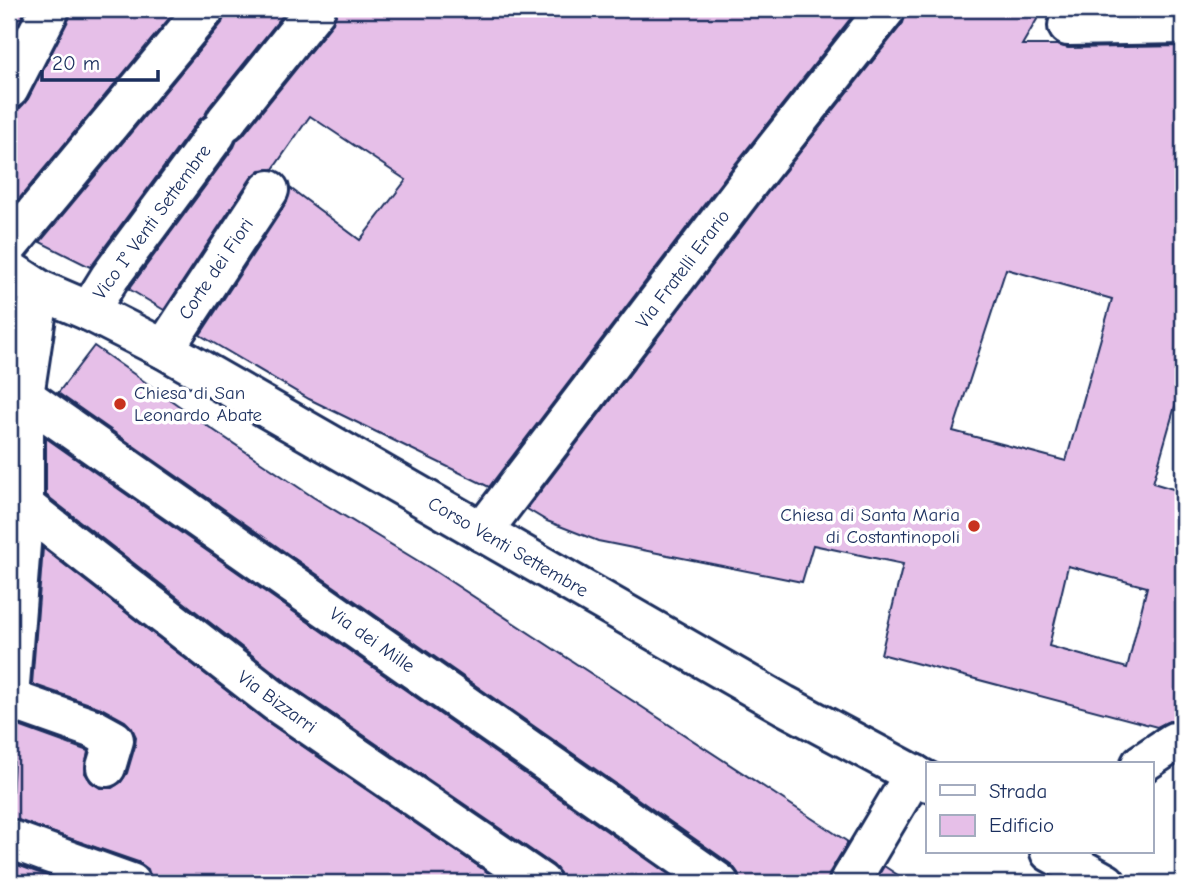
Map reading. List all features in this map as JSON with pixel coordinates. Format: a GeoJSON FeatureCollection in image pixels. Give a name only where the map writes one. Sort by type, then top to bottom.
{"type":"FeatureCollection","features":[{"type":"Feature","properties":{"kind":"street"},"geometry":{"type":"LineString","coordinates":[[9,89],[50,9]]}},
{"type":"Feature","properties":{"kind":"street"},"geometry":{"type":"LineString","coordinates":[[9,245],[205,9]]}},
{"type":"Feature","properties":{"kind":"street","name":"Vico I° Venti Settembre"},"geometry":{"type":"LineString","coordinates":[[89,311],[127,254],[221,128],[316,9]]}},
{"type":"Feature","properties":{"kind":"street","name":"Via Fratelli Erario"},"geometry":{"type":"LineString","coordinates":[[482,532],[740,193],[886,9]]}},
{"type":"Feature","properties":{"kind":"street"},"geometry":{"type":"LineString","coordinates":[[1068,26],[1176,19]]}},
{"type":"Feature","properties":{"kind":"street","name":"Corte dei Fiori"},"geometry":{"type":"LineString","coordinates":[[163,349],[269,190]]}},
{"type":"Feature","properties":{"kind":"street"},"geometry":{"type":"LineString","coordinates":[[24,280],[24,506],[9,698],[94,729],[114,740],[106,767]]}},
{"type":"Feature","properties":{"kind":"street","name":"Corso Venti Settembre"},"geometry":{"type":"LineString","coordinates":[[24,280],[163,349],[784,705],[921,778]]}},
{"type":"Feature","properties":{"kind":"street","name":"Via dei Mille"},"geometry":{"type":"LineString","coordinates":[[24,397],[719,883]]}},
{"type":"Feature","properties":{"kind":"street","name":"Via Bizzarri"},"geometry":{"type":"LineString","coordinates":[[24,506],[276,702],[529,880]]}},
{"type":"Feature","properties":{"kind":"street"},"geometry":{"type":"LineString","coordinates":[[1144,762],[1174,742],[1183,744]]}},
{"type":"Feature","properties":{"kind":"street"},"geometry":{"type":"LineString","coordinates":[[849,883],[921,778]]}},
{"type":"Feature","properties":{"kind":"street"},"geometry":{"type":"LineString","coordinates":[[9,839],[131,883]]}},
{"type":"Feature","properties":{"kind":"street"},"geometry":{"type":"LineString","coordinates":[[1055,854],[1095,869]]}},
{"type":"Feature","properties":{"kind":"building"},"geometry":{"type":"Polygon","coordinates":[[[9,9],[26,9],[9,42],[9,9]]]}},
{"type":"Feature","properties":{"kind":"building"},"geometry":{"type":"Polygon","coordinates":[[[72,9],[177,9],[9,211],[9,111],[20,108],[28,99],[72,9]]]}},
{"type":"Feature","properties":{"kind":"building"},"geometry":{"type":"Polygon","coordinates":[[[226,9],[288,9],[198,121],[90,267],[40,242],[222,23],[226,9]]]}},
{"type":"Feature","properties":{"kind":"building"},"geometry":{"type":"Polygon","coordinates":[[[337,9],[858,9],[732,168],[489,487],[309,399],[200,335],[287,202],[290,188],[360,240],[406,180],[310,116],[273,169],[260,170],[251,178],[164,310],[129,289],[237,140],[333,23],[337,9]]]}},
{"type":"Feature","properties":{"kind":"building"},"geometry":{"type":"Polygon","coordinates":[[[907,9],[1043,9],[1022,45],[1057,45],[1068,48],[1183,46],[1183,378],[1153,483],[1183,492],[1183,722],[1169,721],[1157,727],[881,654],[903,564],[813,545],[802,582],[598,541],[547,521],[527,509],[766,195],[903,23],[907,9]],[[1006,269],[953,431],[1066,461],[1112,299],[1006,269]],[[1068,566],[1049,646],[1127,668],[1147,587],[1068,566]]]}},
{"type":"Feature","properties":{"kind":"building"},"geometry":{"type":"Polygon","coordinates":[[[94,346],[313,497],[433,570],[848,842],[830,872],[827,883],[741,883],[732,865],[58,393],[94,346]]]}},
{"type":"Feature","properties":{"kind":"building"},"geometry":{"type":"Polygon","coordinates":[[[46,438],[681,883],[562,881],[560,873],[553,865],[289,684],[46,495],[46,438]]]}},
{"type":"Feature","properties":{"kind":"building"},"geometry":{"type":"Polygon","coordinates":[[[43,548],[263,719],[503,883],[152,883],[148,869],[138,862],[11,818],[16,725],[88,751],[85,773],[91,782],[100,788],[112,788],[121,782],[127,773],[135,746],[136,737],[125,721],[101,708],[32,684],[43,548]]]}},
{"type":"Feature","properties":{"kind":"building"},"geometry":{"type":"Polygon","coordinates":[[[9,862],[67,883],[9,883],[9,862]]]}},
{"type":"Feature","properties":{"kind":"building"},"geometry":{"type":"Polygon","coordinates":[[[884,866],[910,883],[874,883],[884,866]]]}},
{"type":"Feature","properties":{"kind":"place","name":"Chiesa di San Leonardo Abate"},"geometry":{"type":"Point","coordinates":[120,404]}},
{"type":"Feature","properties":{"kind":"place","name":"Chiesa di Santa Maria di Costantinopoli"},"geometry":{"type":"Point","coordinates":[974,526]}}]}
